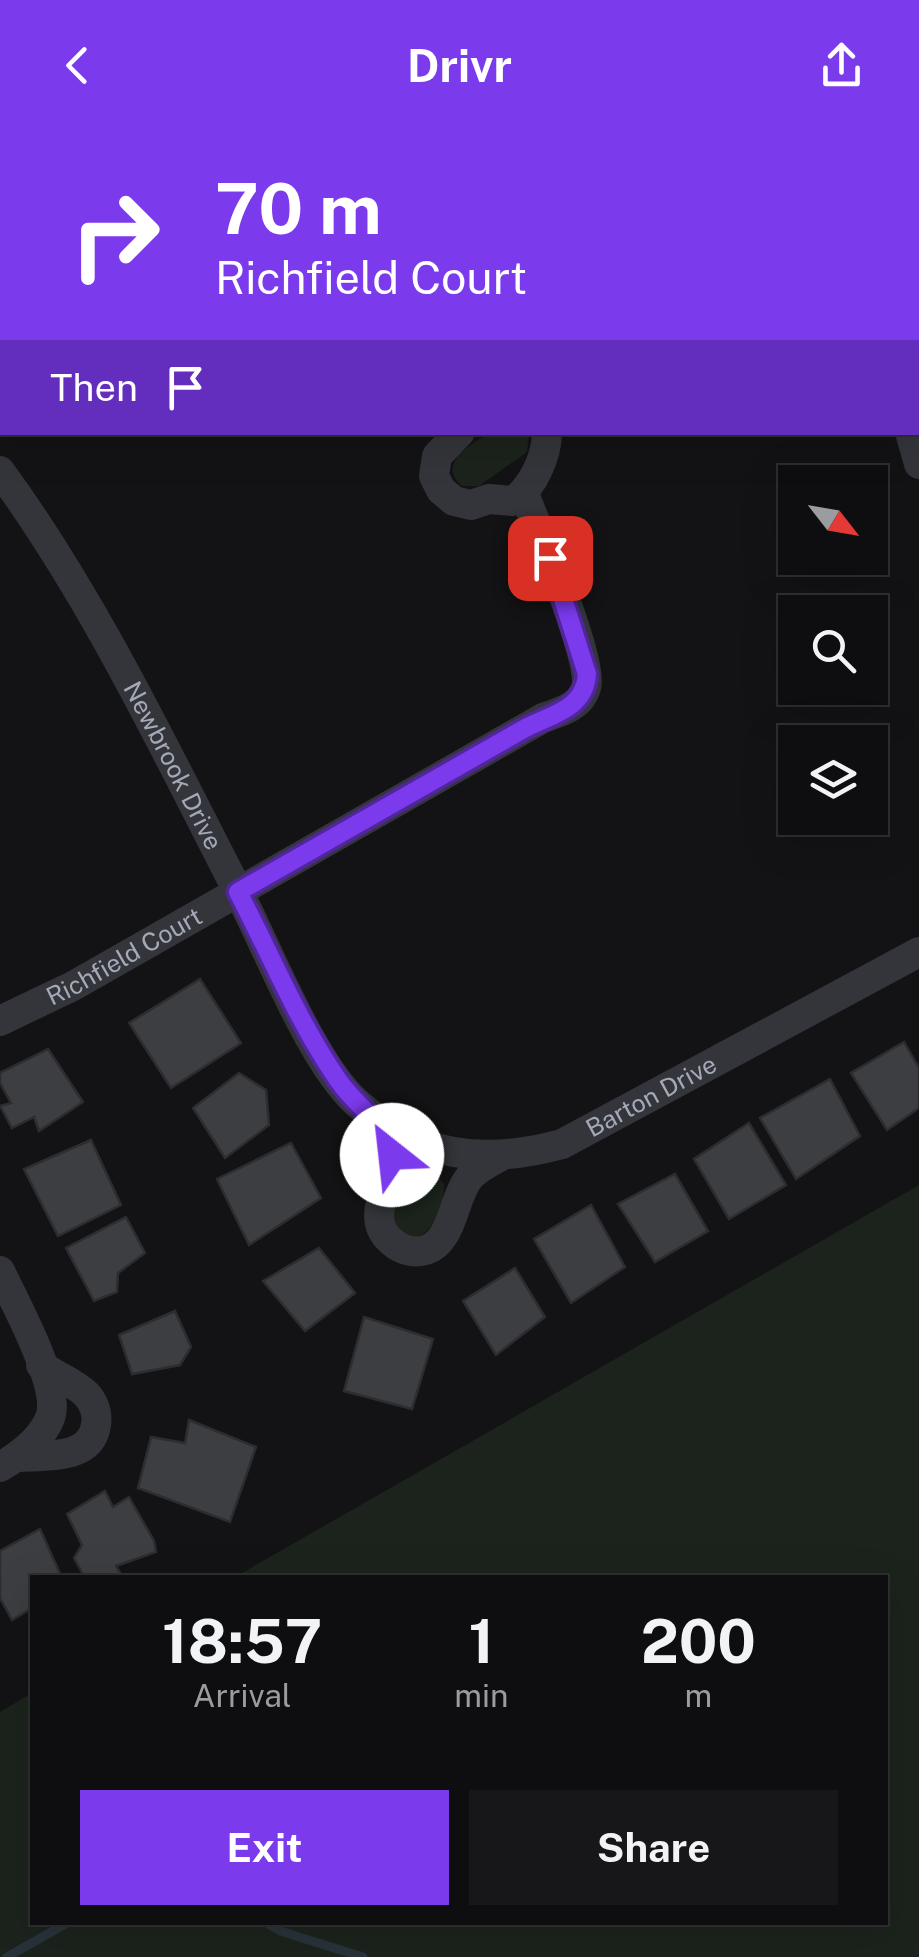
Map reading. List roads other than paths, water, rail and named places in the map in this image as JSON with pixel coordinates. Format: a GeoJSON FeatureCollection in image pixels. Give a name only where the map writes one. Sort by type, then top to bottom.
{"type":"FeatureCollection","features":[{"type":"Feature","properties":{"kind":"street"},"geometry":{"type":"LineString","coordinates":[[457,435],[438,456],[434,476],[441,490],[454,501],[471,505],[489,499],[513,501],[524,494],[546,451],[547,435]]}},
{"type":"Feature","properties":{"kind":"street"},"geometry":{"type":"LineString","coordinates":[[911,435],[919,464]]}},
{"type":"Feature","properties":{"kind":"street","name":"Newbrook Drive"},"geometry":{"type":"LineString","coordinates":[[0,471],[77,590],[315,1044],[340,1083],[372,1115]]}},
{"type":"Feature","properties":{"kind":"street","name":"Richfield Court"},"geometry":{"type":"LineString","coordinates":[[0,1021],[74,986],[529,726],[570,709],[586,689],[587,674],[562,590],[524,494]]}},
{"type":"Feature","properties":{"kind":"street","name":"Barton Drive"},"geometry":{"type":"LineString","coordinates":[[372,1115],[402,1135],[468,1156],[542,1150],[580,1136],[919,952]]}},
{"type":"Feature","properties":{"kind":"street"},"geometry":{"type":"LineString","coordinates":[[372,1115],[387,1136],[392,1155],[378,1218],[384,1234],[402,1249],[425,1250],[435,1245],[471,1175],[501,1156]]}},
{"type":"Feature","properties":{"kind":"street"},"geometry":{"type":"LineString","coordinates":[[0,1271],[51,1392],[51,1416],[36,1439],[8,1462]]}},
{"type":"Feature","properties":{"kind":"street"},"geometry":{"type":"LineString","coordinates":[[8,1462],[70,1454],[86,1445],[96,1428],[96,1410],[86,1394],[41,1365]]}},
{"type":"Feature","properties":{"kind":"waterway"},"geometry":{"type":"LineString","coordinates":[[7,1957],[64,1925]]}},
{"type":"Feature","properties":{"kind":"waterway"},"geometry":{"type":"LineString","coordinates":[[270,1925],[363,1957]]}}]}
